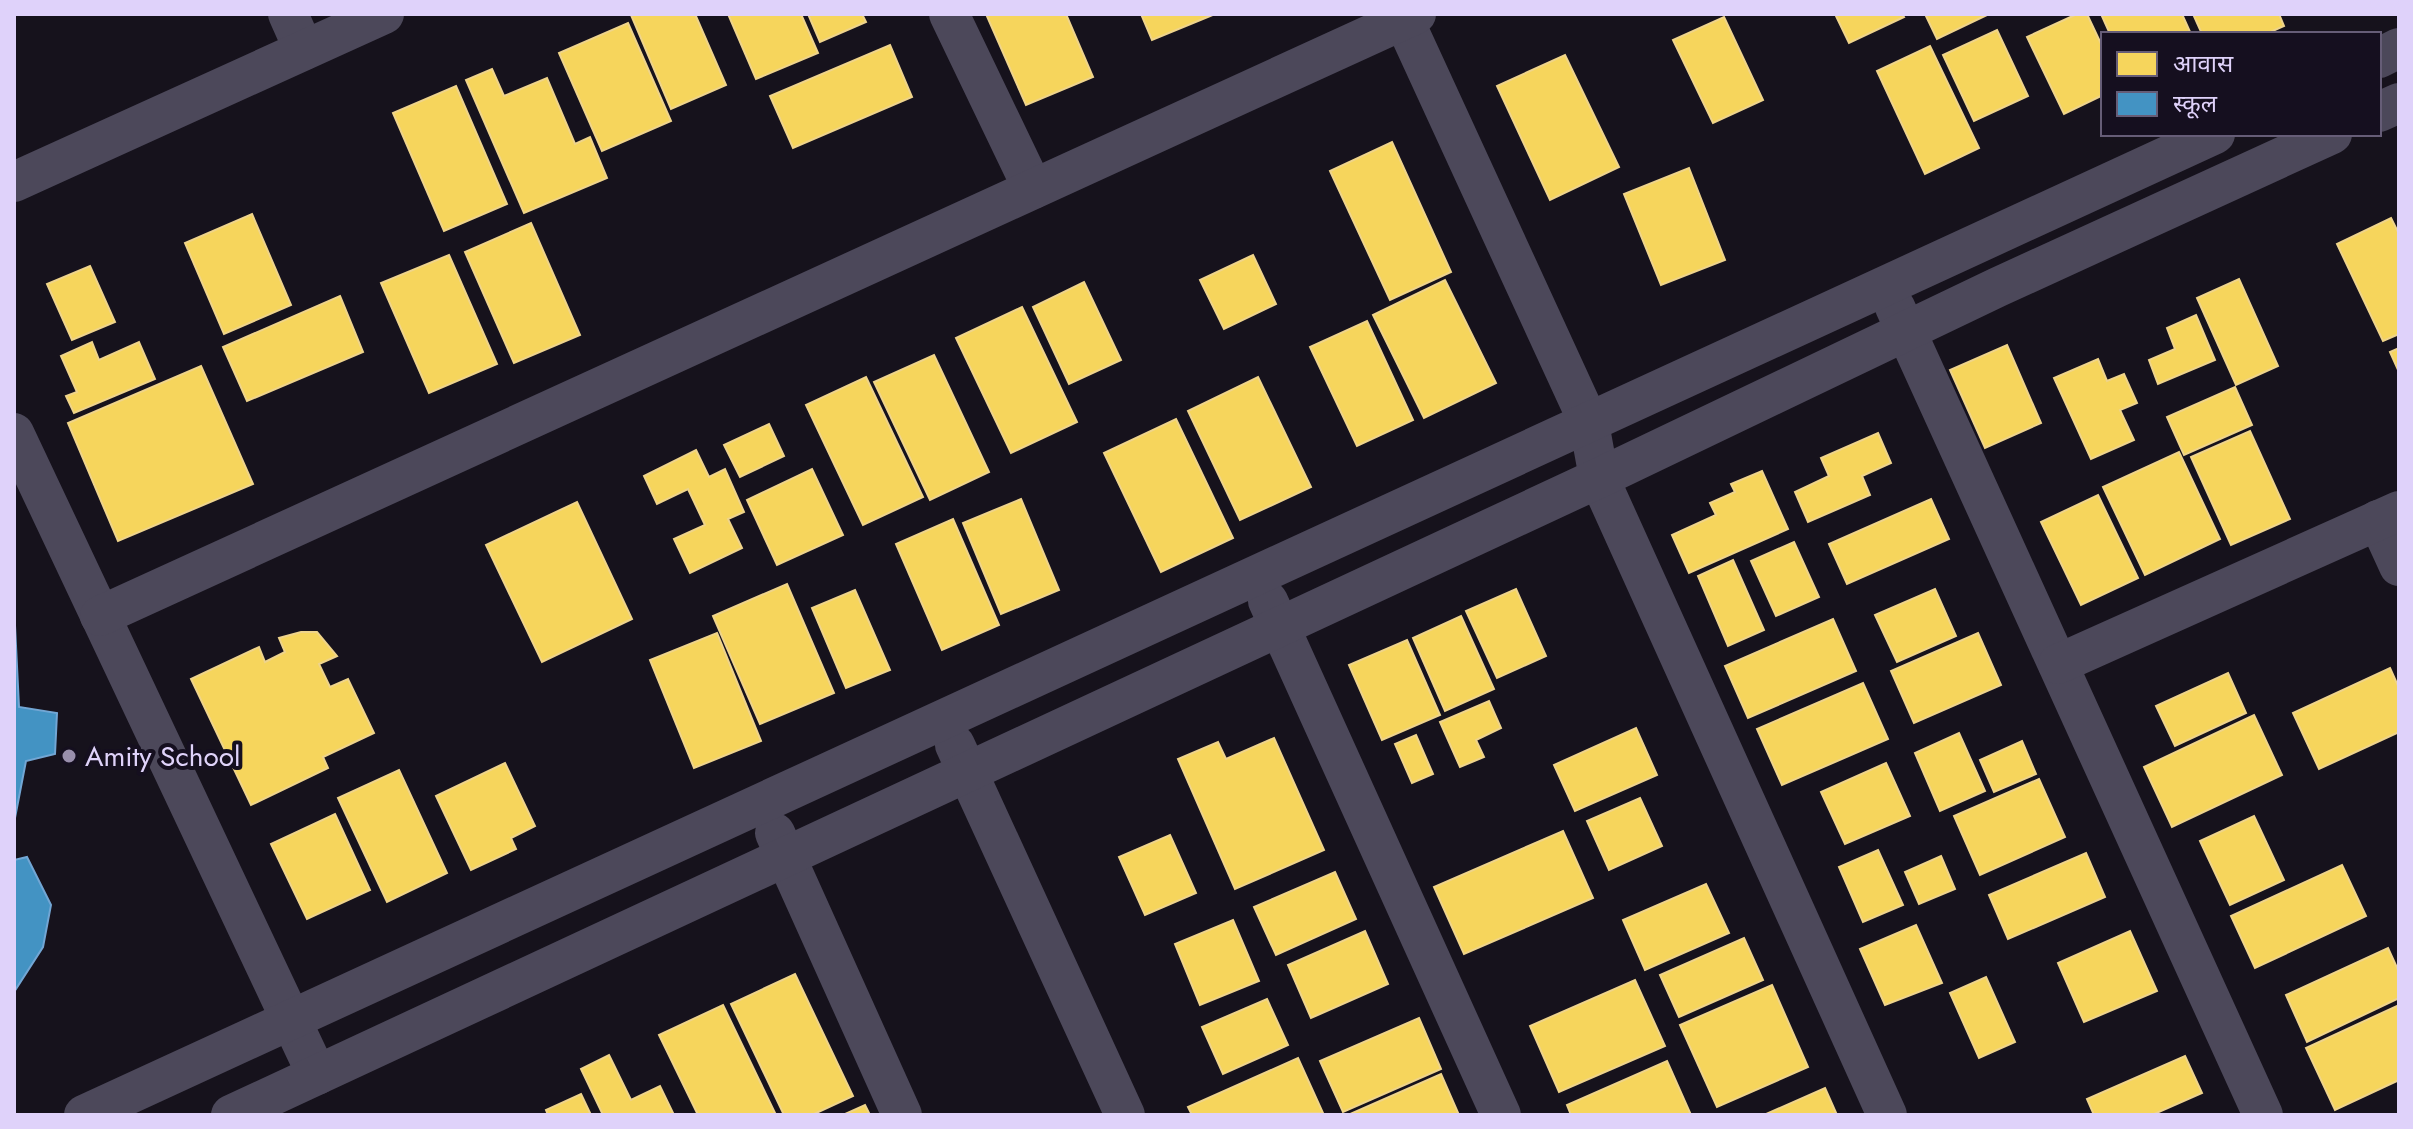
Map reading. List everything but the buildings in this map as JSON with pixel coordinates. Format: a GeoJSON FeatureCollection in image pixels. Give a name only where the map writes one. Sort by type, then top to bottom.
{"type":"FeatureCollection","features":[{"type":"Feature","properties":{"kind":"street"},"geometry":{"type":"LineString","coordinates":[[288,14],[304,50]]}},
{"type":"Feature","properties":{"kind":"street"},"geometry":{"type":"LineString","coordinates":[[14,182],[384,14]]}},
{"type":"Feature","properties":{"kind":"street"},"geometry":{"type":"LineString","coordinates":[[949,14],[1033,189]]}},
{"type":"Feature","properties":{"kind":"street"},"geometry":{"type":"LineString","coordinates":[[100,616],[1407,16],[1589,423],[1599,478],[1887,1115]]}},
{"type":"Feature","properties":{"kind":"street"},"geometry":{"type":"LineString","coordinates":[[2381,57],[2399,48]]}},
{"type":"Feature","properties":{"kind":"street"},"geometry":{"type":"LineString","coordinates":[[84,1115],[2211,136]]}},
{"type":"Feature","properties":{"kind":"street"},"geometry":{"type":"LineString","coordinates":[[231,1115],[2328,136]]}},
{"type":"Feature","properties":{"kind":"street"},"geometry":{"type":"LineString","coordinates":[[1885,287],[2263,1115]]}},
{"type":"Feature","properties":{"kind":"street"},"geometry":{"type":"LineString","coordinates":[[14,433],[317,1075]]}},
{"type":"Feature","properties":{"kind":"street"},"geometry":{"type":"LineString","coordinates":[[2058,664],[2389,515],[2399,566]]}},
{"type":"Feature","properties":{"kind":"street"},"geometry":{"type":"LineString","coordinates":[[1257,576],[1501,1115]]}},
{"type":"Feature","properties":{"kind":"street"},"geometry":{"type":"LineString","coordinates":[[943,720],[1125,1115]]}},
{"type":"Feature","properties":{"kind":"street"},"geometry":{"type":"LineString","coordinates":[[762,803],[902,1115]]}},
{"type":"Feature","properties":{"kind":"place","name":"Amity School"},"geometry":{"type":"Point","coordinates":[69,756]}}]}
